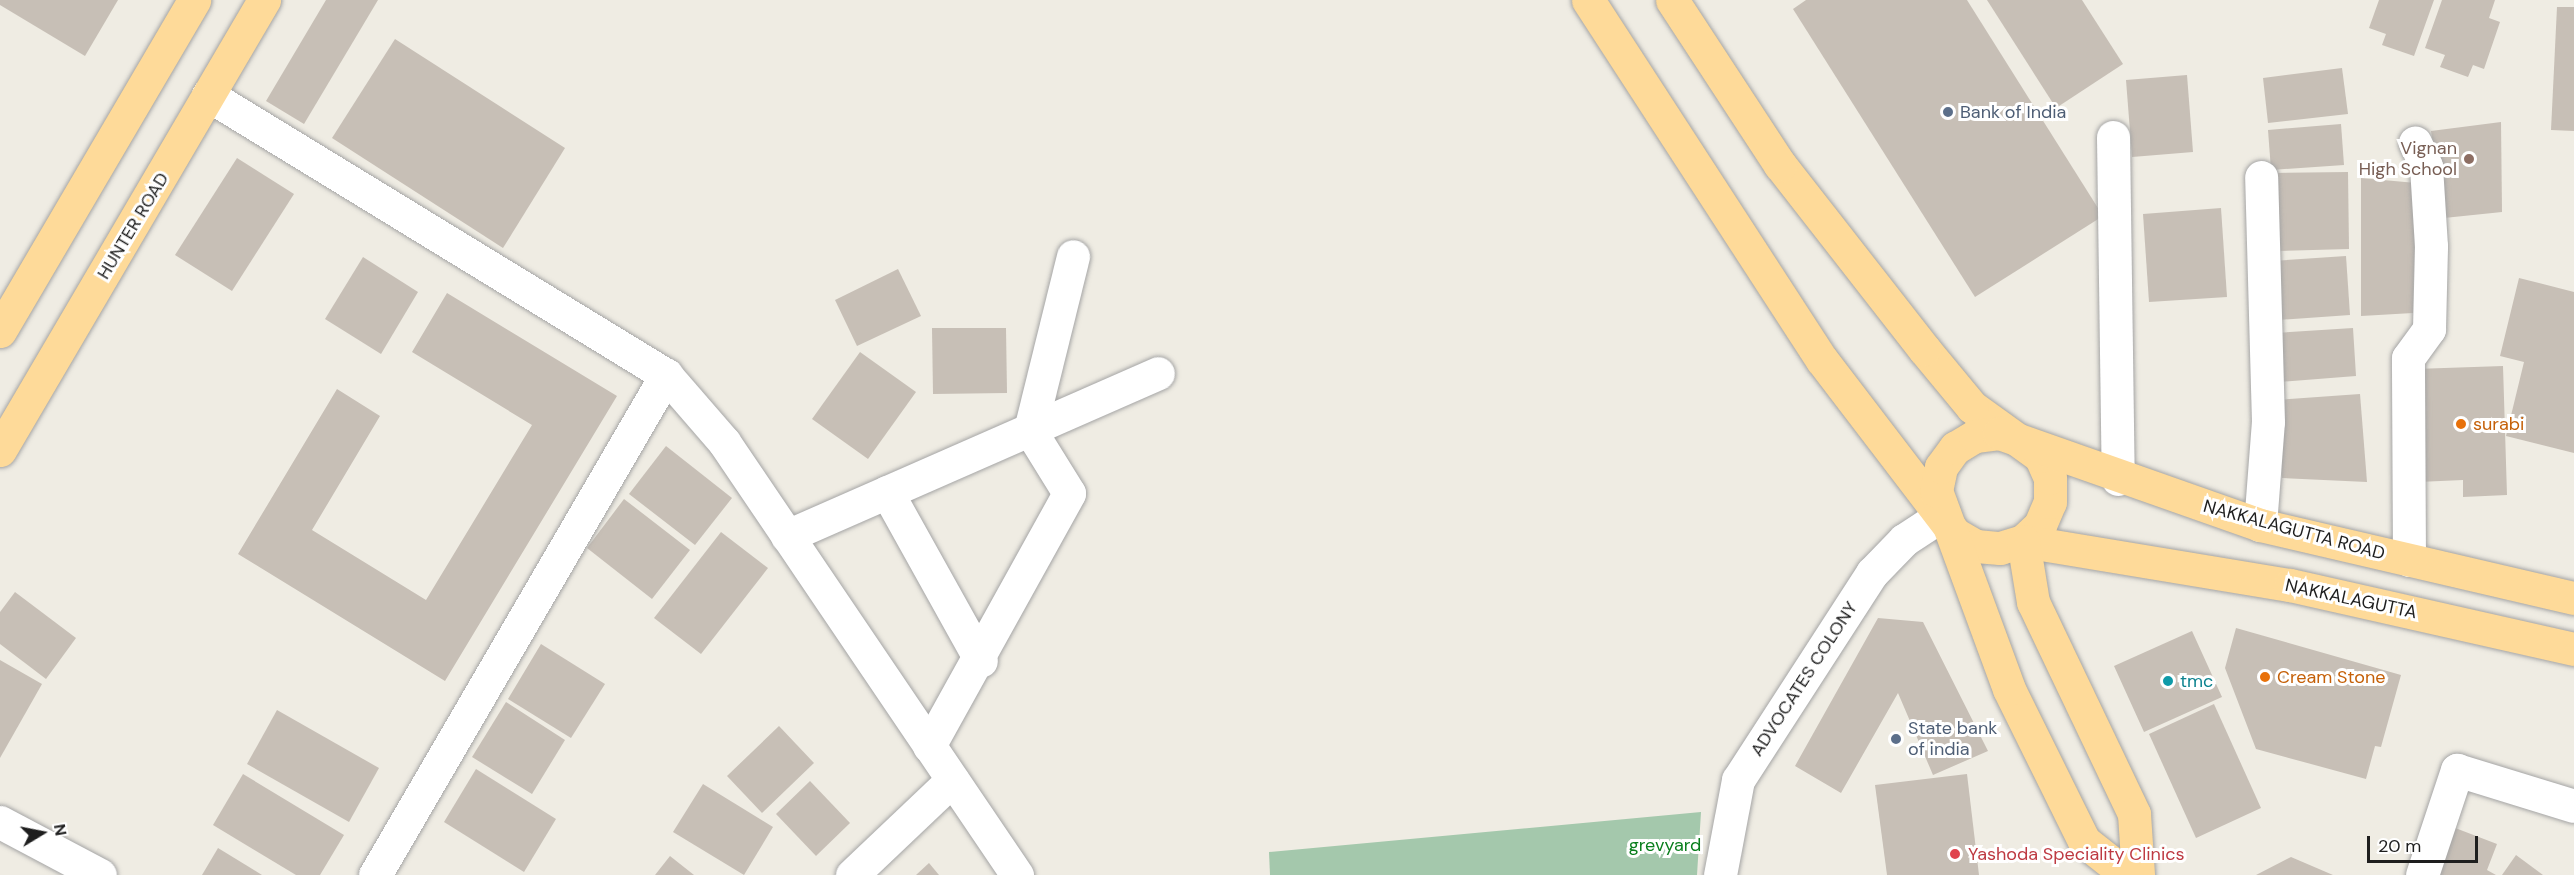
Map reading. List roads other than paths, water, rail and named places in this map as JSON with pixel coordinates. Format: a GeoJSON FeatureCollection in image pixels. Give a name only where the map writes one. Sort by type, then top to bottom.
{"type":"FeatureCollection","features":[{"type":"Feature","properties":{"kind":"main road"},"geometry":{"type":"LineString","coordinates":[[0,331],[194,0]]}},
{"type":"Feature","properties":{"kind":"main road","name":"HUNTER ROAD"},"geometry":{"type":"LineString","coordinates":[[0,450],[264,0]]}},
{"type":"Feature","properties":{"kind":"main road"},"geometry":{"type":"LineString","coordinates":[[1588,0],[1822,360],[1955,534],[1976,546],[2000,548],[2023,541],[2040,525],[2050,502],[2050,478],[2040,456],[2022,440],[1972,407],[1868,279],[1780,165],[1672,0]]}},
{"type":"Feature","properties":{"kind":"main road"},"geometry":{"type":"LineString","coordinates":[[2022,440],[1999,433],[1976,435],[1955,448],[1941,467],[1936,491],[1941,515],[2009,689],[2084,841],[2127,875]]}},
{"type":"Feature","properties":{"kind":"main road","name":"NAKKALAGUTTA ROAD"},"geometry":{"type":"LineString","coordinates":[[2022,440],[2118,479],[2260,525],[2574,598]]}},
{"type":"Feature","properties":{"kind":"main road"},"geometry":{"type":"LineString","coordinates":[[2023,541],[2033,602],[2134,814],[2139,875]]}},
{"type":"Feature","properties":{"kind":"main road","name":"NAKKALAGUTTA"},"geometry":{"type":"LineString","coordinates":[[2023,541],[2290,585],[2574,649]]}},
{"type":"Feature","properties":{"kind":"street"},"geometry":{"type":"LineString","coordinates":[[208,95],[666,375],[724,442],[1017,875]]}},
{"type":"Feature","properties":{"kind":"street"},"geometry":{"type":"LineString","coordinates":[[2113,137],[2118,479]]}},
{"type":"Feature","properties":{"kind":"street"},"geometry":{"type":"LineString","coordinates":[[2409,560],[2409,358],[2429,329],[2431,246],[2426,166],[2415,142]]}},
{"type":"Feature","properties":{"kind":"street"},"geometry":{"type":"LineString","coordinates":[[2260,525],[2268,422],[2261,177]]}},
{"type":"Feature","properties":{"kind":"street"},"geometry":{"type":"LineString","coordinates":[[929,746],[981,661],[1069,493],[1030,430],[1073,256]]}},
{"type":"Feature","properties":{"kind":"street"},"geometry":{"type":"LineString","coordinates":[[788,536],[1158,373]]}},
{"type":"Feature","properties":{"kind":"street"},"geometry":{"type":"LineString","coordinates":[[375,875],[666,375]]}},
{"type":"Feature","properties":{"kind":"street"},"geometry":{"type":"LineString","coordinates":[[887,492],[981,661]]}},
{"type":"Feature","properties":{"kind":"street","name":"ADVOCATES COLONY"},"geometry":{"type":"LineString","coordinates":[[1720,875],[1738,780],[1872,573],[1904,540],[1941,515]]}},
{"type":"Feature","properties":{"kind":"street"},"geometry":{"type":"LineString","coordinates":[[2422,875],[2457,770],[2574,806]]}},
{"type":"Feature","properties":{"kind":"street"},"geometry":{"type":"LineString","coordinates":[[852,875],[952,780]]}},
{"type":"Feature","properties":{"kind":"street"},"geometry":{"type":"LineString","coordinates":[[0,822],[100,875]]}},
{"type":"Feature","properties":{"kind":"place","name":"Bank of India"},"geometry":{"type":"Point","coordinates":[1948,112]}},
{"type":"Feature","properties":{"kind":"place","name":"Vignan High School"},"geometry":{"type":"Point","coordinates":[2469,159]}},
{"type":"Feature","properties":{"kind":"place","name":"surabi"},"geometry":{"type":"Point","coordinates":[2461,424]}},
{"type":"Feature","properties":{"kind":"place","name":"Cream Stone"},"geometry":{"type":"Point","coordinates":[2265,677]}},
{"type":"Feature","properties":{"kind":"place","name":"tmc"},"geometry":{"type":"Point","coordinates":[2168,681]}},
{"type":"Feature","properties":{"kind":"place","name":"State bank of india"},"geometry":{"type":"Point","coordinates":[1896,739]}},
{"type":"Feature","properties":{"kind":"place","name":"Yashoda Speciality Clinics"},"geometry":{"type":"Point","coordinates":[1955,854]}},
{"type":"Feature","properties":{"kind":"park label","name":"grevyard"},"geometry":{"type":"Point","coordinates":[1665,845]}}]}
